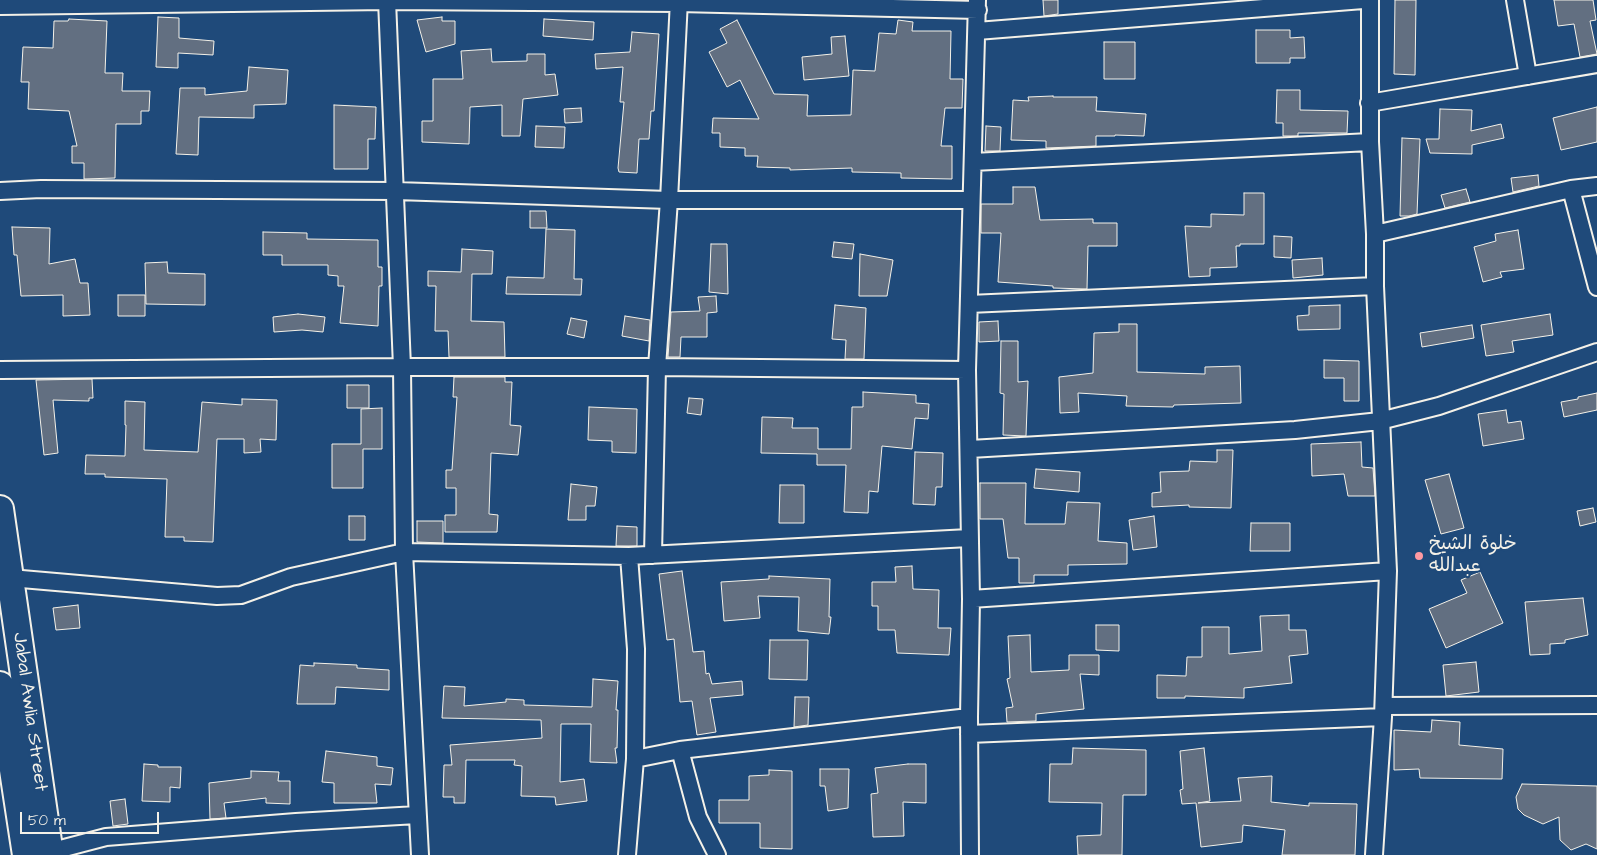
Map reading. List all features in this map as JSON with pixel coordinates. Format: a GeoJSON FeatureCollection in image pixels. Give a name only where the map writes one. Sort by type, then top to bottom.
{"type":"FeatureCollection","features":[{"type":"Feature","properties":{"kind":"main road","name":"Jabal Awlia Street"},"geometry":{"type":"LineString","coordinates":[[0,510],[10,578],[42,854]]}},
{"type":"Feature","properties":{"kind":"main road","name":"Jabal Awlia Street"},"geometry":{"type":"LineString","coordinates":[[0,685],[9,798],[42,854]]}},
{"type":"Feature","properties":{"kind":"street"},"geometry":{"type":"LineString","coordinates":[[977,31],[1363,0]]}},
{"type":"Feature","properties":{"kind":"street"},"geometry":{"type":"LineString","coordinates":[[1370,0],[1370,142],[1375,234],[1380,421],[1388,571],[1384,712],[1374,855]]}},
{"type":"Feature","properties":{"kind":"street"},"geometry":{"type":"LineString","coordinates":[[1515,0],[1528,76]]}},
{"type":"Feature","properties":{"kind":"street"},"geometry":{"type":"LineString","coordinates":[[387,1],[402,367],[404,552],[420,855]]}},
{"type":"Feature","properties":{"kind":"street"},"geometry":{"type":"LineString","coordinates":[[0,6],[387,1],[978,5],[967,370],[970,449],[969,538],[971,599],[969,717],[970,855]]}},
{"type":"Feature","properties":{"kind":"street"},"geometry":{"type":"LineString","coordinates":[[653,555],[657,367],[669,200],[678,2]]}},
{"type":"Feature","properties":{"kind":"street"},"geometry":{"type":"LineString","coordinates":[[1369,103],[1597,64]]}},
{"type":"Feature","properties":{"kind":"street"},"geometry":{"type":"LineString","coordinates":[[973,162],[1370,142]]}},
{"type":"Feature","properties":{"kind":"street"},"geometry":{"type":"LineString","coordinates":[[1375,234],[1571,189],[1597,186]]}},
{"type":"Feature","properties":{"kind":"street"},"geometry":{"type":"LineString","coordinates":[[0,191],[41,189],[396,191],[669,200],[971,200]]}},
{"type":"Feature","properties":{"kind":"street"},"geometry":{"type":"LineString","coordinates":[[1571,189],[1597,287]]}},
{"type":"Feature","properties":{"kind":"street"},"geometry":{"type":"LineString","coordinates":[[969,304],[1375,286]]}},
{"type":"Feature","properties":{"kind":"street"},"geometry":{"type":"LineString","coordinates":[[970,449],[1296,430],[1380,421],[1439,406],[1597,352]]}},
{"type":"Feature","properties":{"kind":"street"},"geometry":{"type":"LineString","coordinates":[[0,370],[402,367],[967,370]]}},
{"type":"Feature","properties":{"kind":"street"},"geometry":{"type":"LineString","coordinates":[[10,578],[217,596],[241,596],[291,577],[404,552],[628,556],[969,538]]}},
{"type":"Feature","properties":{"kind":"street"},"geometry":{"type":"LineString","coordinates":[[627,855],[635,759],[636,649],[628,556]]}},
{"type":"Feature","properties":{"kind":"street"},"geometry":{"type":"LineString","coordinates":[[971,599],[1388,571]]}},
{"type":"Feature","properties":{"kind":"street"},"geometry":{"type":"LineString","coordinates":[[969,734],[1384,712],[1597,705]]}},
{"type":"Feature","properties":{"kind":"street"},"geometry":{"type":"LineString","coordinates":[[635,759],[680,750],[969,717]]}},
{"type":"Feature","properties":{"kind":"street"},"geometry":{"type":"LineString","coordinates":[[680,750],[698,817],[717,855]]}},
{"type":"Feature","properties":{"kind":"street"},"geometry":{"type":"LineString","coordinates":[[42,854],[106,837],[296,822],[417,816]]}},
{"type":"Feature","properties":{"kind":"building"},"geometry":{"type":"Polygon","coordinates":[[[1043,0],[1058,0],[1058,14],[1044,16],[1043,0]]]}},
{"type":"Feature","properties":{"kind":"building"},"geometry":{"type":"Polygon","coordinates":[[[1395,0],[1416,0],[1415,75],[1394,74],[1395,0]]]}},
{"type":"Feature","properties":{"kind":"building"},"geometry":{"type":"Polygon","coordinates":[[[1554,0],[1593,0],[1596,20],[1590,21],[1597,54],[1580,57],[1574,24],[1558,26],[1554,0]]]}},
{"type":"Feature","properties":{"kind":"building"},"geometry":{"type":"Polygon","coordinates":[[[158,17],[179,18],[179,38],[214,41],[213,55],[178,53],[178,68],[156,67],[158,17]]]}},
{"type":"Feature","properties":{"kind":"building"},"geometry":{"type":"Polygon","coordinates":[[[442,17],[442,21],[455,21],[455,44],[426,52],[417,20],[442,17]]]}},
{"type":"Feature","properties":{"kind":"building"},"geometry":{"type":"Polygon","coordinates":[[[69,19],[107,21],[105,73],[123,73],[122,91],[150,91],[149,111],[141,111],[141,124],[116,124],[115,178],[84,179],[84,163],[72,163],[72,146],[77,146],[69,111],[28,109],[29,82],[21,82],[23,47],[53,48],[54,21],[68,21],[69,19]]]}},
{"type":"Feature","properties":{"kind":"building"},"geometry":{"type":"Polygon","coordinates":[[[544,19],[594,22],[593,40],[543,36],[544,19]]]}},
{"type":"Feature","properties":{"kind":"building"},"geometry":{"type":"Polygon","coordinates":[[[737,20],[774,94],[808,95],[807,116],[851,115],[853,70],[875,71],[879,33],[896,34],[898,20],[913,22],[912,31],[951,31],[950,79],[963,79],[962,108],[945,108],[941,146],[952,146],[952,179],[901,178],[901,173],[852,172],[852,168],[790,170],[790,168],[757,167],[758,156],[745,156],[745,148],[720,147],[720,133],[712,133],[713,118],[759,119],[740,80],[727,87],[709,52],[727,43],[720,29],[737,20]]]}},
{"type":"Feature","properties":{"kind":"building"},"geometry":{"type":"Polygon","coordinates":[[[1256,30],[1290,30],[1290,38],[1304,37],[1305,58],[1290,58],[1290,63],[1256,63],[1256,30]]]}},
{"type":"Feature","properties":{"kind":"building"},"geometry":{"type":"Polygon","coordinates":[[[632,32],[659,34],[654,111],[651,111],[649,139],[639,139],[637,173],[619,172],[618,168],[624,102],[620,102],[623,67],[596,69],[595,54],[630,52],[632,32]]]}},
{"type":"Feature","properties":{"kind":"building"},"geometry":{"type":"Polygon","coordinates":[[[845,36],[849,76],[804,80],[802,57],[832,54],[831,37],[845,36]]]}},
{"type":"Feature","properties":{"kind":"building"},"geometry":{"type":"Polygon","coordinates":[[[1104,42],[1135,42],[1135,79],[1104,79],[1104,42]]]}},
{"type":"Feature","properties":{"kind":"building"},"geometry":{"type":"Polygon","coordinates":[[[491,49],[492,62],[527,61],[527,54],[545,54],[545,75],[555,74],[558,95],[523,99],[520,136],[502,136],[502,105],[470,107],[469,144],[422,142],[422,121],[433,121],[433,79],[463,79],[461,51],[491,49]]]}},
{"type":"Feature","properties":{"kind":"building"},"geometry":{"type":"Polygon","coordinates":[[[249,67],[288,70],[286,104],[254,105],[254,118],[199,117],[198,155],[176,154],[180,88],[205,88],[205,95],[247,91],[249,67]]]}},
{"type":"Feature","properties":{"kind":"building"},"geometry":{"type":"Polygon","coordinates":[[[1277,90],[1300,90],[1300,110],[1348,111],[1347,133],[1298,133],[1298,136],[1283,136],[1283,123],[1276,123],[1277,90]]]}},
{"type":"Feature","properties":{"kind":"building"},"geometry":{"type":"Polygon","coordinates":[[[1028,97],[1097,97],[1096,111],[1146,114],[1144,136],[1096,136],[1096,146],[1046,148],[1046,141],[1011,140],[1013,100],[1029,101],[1028,97]]]}},
{"type":"Feature","properties":{"kind":"building"},"geometry":{"type":"Polygon","coordinates":[[[334,105],[376,107],[375,139],[368,139],[368,169],[334,169],[334,105]]]}},
{"type":"Feature","properties":{"kind":"building"},"geometry":{"type":"Polygon","coordinates":[[[1597,107],[1597,142],[1561,150],[1553,118],[1597,107]]]}},
{"type":"Feature","properties":{"kind":"building"},"geometry":{"type":"Polygon","coordinates":[[[581,108],[582,122],[565,123],[564,109],[581,108]]]}},
{"type":"Feature","properties":{"kind":"building"},"geometry":{"type":"Polygon","coordinates":[[[1440,109],[1472,110],[1471,131],[1501,124],[1504,138],[1472,145],[1472,154],[1430,153],[1426,139],[1439,139],[1440,109]]]}},
{"type":"Feature","properties":{"kind":"building"},"geometry":{"type":"Polygon","coordinates":[[[536,126],[565,127],[564,148],[535,147],[536,126]]]}},
{"type":"Feature","properties":{"kind":"building"},"geometry":{"type":"Polygon","coordinates":[[[986,126],[1001,127],[1000,151],[985,151],[986,126]]]}},
{"type":"Feature","properties":{"kind":"building"},"geometry":{"type":"Polygon","coordinates":[[[1402,138],[1420,139],[1417,214],[1409,216],[1400,216],[1402,138]]]}},
{"type":"Feature","properties":{"kind":"building"},"geometry":{"type":"Polygon","coordinates":[[[1538,175],[1539,186],[1513,192],[1511,178],[1538,175]]]}},
{"type":"Feature","properties":{"kind":"building"},"geometry":{"type":"Polygon","coordinates":[[[1013,187],[1035,187],[1040,220],[1093,219],[1093,223],[1117,223],[1117,246],[1088,246],[1087,289],[1053,288],[1053,286],[998,282],[1001,233],[981,233],[981,204],[1013,204],[1013,187]]]}},
{"type":"Feature","properties":{"kind":"building"},"geometry":{"type":"Polygon","coordinates":[[[1466,189],[1470,202],[1445,208],[1441,195],[1466,189]]]}},
{"type":"Feature","properties":{"kind":"building"},"geometry":{"type":"Polygon","coordinates":[[[1244,193],[1264,193],[1264,244],[1240,244],[1240,246],[1236,246],[1237,267],[1210,268],[1210,276],[1189,277],[1185,226],[1211,227],[1211,214],[1244,215],[1244,193]]]}},
{"type":"Feature","properties":{"kind":"building"},"geometry":{"type":"Polygon","coordinates":[[[530,211],[546,211],[547,228],[530,228],[530,211]]]}},
{"type":"Feature","properties":{"kind":"building"},"geometry":{"type":"Polygon","coordinates":[[[12,227],[50,228],[49,264],[75,259],[80,283],[88,283],[90,315],[63,316],[63,295],[21,296],[17,255],[14,255],[12,227]]]}},
{"type":"Feature","properties":{"kind":"building"},"geometry":{"type":"Polygon","coordinates":[[[546,229],[575,230],[574,279],[582,279],[581,295],[506,294],[507,277],[544,278],[546,229]]]}},
{"type":"Feature","properties":{"kind":"building"},"geometry":{"type":"Polygon","coordinates":[[[1518,230],[1524,269],[1500,272],[1502,277],[1483,282],[1474,247],[1496,241],[1495,234],[1518,230]]]}},
{"type":"Feature","properties":{"kind":"building"},"geometry":{"type":"Polygon","coordinates":[[[263,232],[307,233],[307,239],[378,240],[378,267],[382,267],[382,286],[379,286],[378,326],[340,323],[344,286],[338,286],[338,276],[328,275],[328,265],[282,265],[282,255],[263,255],[263,232]]]}},
{"type":"Feature","properties":{"kind":"building"},"geometry":{"type":"Polygon","coordinates":[[[1274,236],[1292,237],[1291,258],[1274,257],[1274,236]]]}},
{"type":"Feature","properties":{"kind":"building"},"geometry":{"type":"Polygon","coordinates":[[[834,242],[854,244],[852,259],[832,257],[834,242]]]}},
{"type":"Feature","properties":{"kind":"building"},"geometry":{"type":"Polygon","coordinates":[[[711,244],[727,244],[728,294],[709,292],[711,244]]]}},
{"type":"Feature","properties":{"kind":"building"},"geometry":{"type":"Polygon","coordinates":[[[462,249],[493,251],[492,274],[472,274],[471,321],[504,322],[505,357],[449,357],[448,331],[435,331],[436,286],[428,286],[428,271],[461,272],[462,249]]]}},
{"type":"Feature","properties":{"kind":"building"},"geometry":{"type":"Polygon","coordinates":[[[860,254],[893,260],[887,296],[859,296],[860,254]]]}},
{"type":"Feature","properties":{"kind":"building"},"geometry":{"type":"Polygon","coordinates":[[[1322,258],[1323,275],[1293,278],[1292,260],[1322,258]]]}},
{"type":"Feature","properties":{"kind":"building"},"geometry":{"type":"Polygon","coordinates":[[[167,262],[168,273],[205,274],[205,305],[146,304],[145,263],[167,262]]]}},
{"type":"Feature","properties":{"kind":"building"},"geometry":{"type":"Polygon","coordinates":[[[118,295],[145,295],[145,316],[118,316],[118,295]]]}},
{"type":"Feature","properties":{"kind":"building"},"geometry":{"type":"Polygon","coordinates":[[[716,296],[717,312],[707,313],[707,337],[681,337],[680,357],[668,357],[671,312],[700,311],[698,297],[716,296]]]}},
{"type":"Feature","properties":{"kind":"building"},"geometry":{"type":"Polygon","coordinates":[[[835,305],[866,308],[864,359],[845,359],[846,340],[832,339],[835,305]]]}},
{"type":"Feature","properties":{"kind":"building"},"geometry":{"type":"Polygon","coordinates":[[[1340,305],[1340,329],[1298,330],[1297,316],[1309,315],[1309,306],[1340,305]]]}},
{"type":"Feature","properties":{"kind":"building"},"geometry":{"type":"Polygon","coordinates":[[[298,314],[325,317],[323,332],[302,330],[274,332],[273,317],[298,314]]]}},
{"type":"Feature","properties":{"kind":"building"},"geometry":{"type":"Polygon","coordinates":[[[1550,314],[1553,335],[1512,341],[1514,352],[1486,356],[1481,325],[1550,314]]]}},
{"type":"Feature","properties":{"kind":"building"},"geometry":{"type":"Polygon","coordinates":[[[625,316],[650,320],[649,341],[622,336],[625,316]]]}},
{"type":"Feature","properties":{"kind":"building"},"geometry":{"type":"Polygon","coordinates":[[[571,318],[587,321],[584,338],[567,334],[571,318]]]}},
{"type":"Feature","properties":{"kind":"building"},"geometry":{"type":"Polygon","coordinates":[[[998,321],[999,341],[979,342],[979,322],[998,321]]]}},
{"type":"Feature","properties":{"kind":"building"},"geometry":{"type":"Polygon","coordinates":[[[1119,324],[1137,324],[1137,372],[1205,374],[1205,367],[1240,366],[1241,403],[1174,405],[1173,407],[1126,406],[1127,396],[1078,393],[1079,412],[1060,413],[1059,377],[1093,373],[1094,333],[1119,332],[1119,324]]]}},
{"type":"Feature","properties":{"kind":"building"},"geometry":{"type":"Polygon","coordinates":[[[1472,325],[1474,338],[1422,347],[1420,333],[1472,325]]]}},
{"type":"Feature","properties":{"kind":"building"},"geometry":{"type":"Polygon","coordinates":[[[1001,341],[1018,341],[1018,382],[1028,381],[1026,436],[1003,435],[1004,394],[1000,393],[1001,341]]]}},
{"type":"Feature","properties":{"kind":"building"},"geometry":{"type":"Polygon","coordinates":[[[1324,360],[1359,361],[1359,401],[1344,401],[1344,378],[1324,378],[1324,360]]]}},
{"type":"Feature","properties":{"kind":"building"},"geometry":{"type":"Polygon","coordinates":[[[454,377],[505,377],[505,382],[512,382],[510,425],[521,426],[518,455],[491,453],[489,514],[498,515],[497,532],[445,532],[445,515],[456,515],[456,488],[446,488],[446,470],[452,470],[457,397],[453,397],[454,377]]]}},
{"type":"Feature","properties":{"kind":"building"},"geometry":{"type":"Polygon","coordinates":[[[92,379],[93,398],[89,398],[89,401],[53,400],[58,453],[44,455],[36,380],[92,379]]]}},
{"type":"Feature","properties":{"kind":"building"},"geometry":{"type":"Polygon","coordinates":[[[347,385],[369,385],[369,408],[347,408],[347,385]]]}},
{"type":"Feature","properties":{"kind":"building"},"geometry":{"type":"Polygon","coordinates":[[[863,392],[916,395],[916,403],[929,404],[928,419],[915,418],[912,449],[882,446],[878,492],[869,491],[868,513],[844,512],[846,465],[817,465],[817,454],[761,453],[762,417],[793,418],[792,428],[818,428],[818,449],[851,449],[852,407],[863,407],[863,392]]]}},
{"type":"Feature","properties":{"kind":"building"},"geometry":{"type":"Polygon","coordinates":[[[1597,393],[1597,410],[1564,417],[1561,402],[1597,393]]]}},
{"type":"Feature","properties":{"kind":"building"},"geometry":{"type":"Polygon","coordinates":[[[689,398],[703,399],[701,415],[687,413],[689,398]]]}},
{"type":"Feature","properties":{"kind":"building"},"geometry":{"type":"Polygon","coordinates":[[[242,399],[277,400],[276,440],[260,439],[261,452],[244,453],[244,439],[217,439],[213,542],[184,541],[184,537],[165,537],[167,479],[105,477],[105,474],[85,474],[86,455],[125,456],[125,401],[145,402],[144,450],[198,452],[202,402],[242,405],[242,399]]]}},
{"type":"Feature","properties":{"kind":"building"},"geometry":{"type":"Polygon","coordinates":[[[589,407],[637,409],[636,453],[612,452],[612,441],[588,440],[589,407]]]}},
{"type":"Feature","properties":{"kind":"building"},"geometry":{"type":"Polygon","coordinates":[[[382,408],[382,449],[363,449],[363,488],[332,488],[332,444],[361,444],[361,409],[382,408]]]}},
{"type":"Feature","properties":{"kind":"building"},"geometry":{"type":"Polygon","coordinates":[[[1506,410],[1508,423],[1521,421],[1524,439],[1483,446],[1478,414],[1506,410]]]}},
{"type":"Feature","properties":{"kind":"building"},"geometry":{"type":"Polygon","coordinates":[[[1361,442],[1362,467],[1373,468],[1375,496],[1348,496],[1344,474],[1312,476],[1311,444],[1361,442]]]}},
{"type":"Feature","properties":{"kind":"building"},"geometry":{"type":"Polygon","coordinates":[[[1217,450],[1233,450],[1231,508],[1189,507],[1189,505],[1152,507],[1152,493],[1161,492],[1160,472],[1189,471],[1190,461],[1217,462],[1217,450]]]}},
{"type":"Feature","properties":{"kind":"building"},"geometry":{"type":"Polygon","coordinates":[[[915,452],[943,453],[942,487],[936,487],[935,505],[913,504],[915,452]]]}},
{"type":"Feature","properties":{"kind":"building"},"geometry":{"type":"Polygon","coordinates":[[[1036,469],[1080,472],[1079,492],[1034,488],[1036,469]]]}},
{"type":"Feature","properties":{"kind":"building"},"geometry":{"type":"Polygon","coordinates":[[[1449,474],[1464,528],[1441,534],[1425,480],[1449,474]]]}},
{"type":"Feature","properties":{"kind":"building"},"geometry":{"type":"Polygon","coordinates":[[[980,483],[1026,483],[1025,524],[1065,524],[1067,502],[1100,503],[1098,541],[1127,543],[1127,564],[1068,565],[1068,575],[1034,575],[1034,583],[1019,583],[1019,558],[1008,558],[1003,519],[980,519],[980,483]]]}},
{"type":"Feature","properties":{"kind":"building"},"geometry":{"type":"Polygon","coordinates":[[[571,484],[597,487],[595,506],[586,506],[586,520],[568,520],[571,484]]]}},
{"type":"Feature","properties":{"kind":"building"},"geometry":{"type":"Polygon","coordinates":[[[780,485],[804,485],[804,523],[779,523],[780,485]]]}},
{"type":"Feature","properties":{"kind":"building"},"geometry":{"type":"Polygon","coordinates":[[[1593,508],[1596,522],[1580,526],[1577,511],[1593,508]]]}},
{"type":"Feature","properties":{"kind":"building"},"geometry":{"type":"Polygon","coordinates":[[[349,516],[365,516],[365,540],[349,540],[349,516]]]}},
{"type":"Feature","properties":{"kind":"building"},"geometry":{"type":"Polygon","coordinates":[[[1154,516],[1157,547],[1133,550],[1129,520],[1154,516]]]}},
{"type":"Feature","properties":{"kind":"building"},"geometry":{"type":"Polygon","coordinates":[[[417,521],[443,521],[443,543],[417,542],[417,521]]]}},
{"type":"Feature","properties":{"kind":"building"},"geometry":{"type":"Polygon","coordinates":[[[1251,523],[1290,523],[1290,551],[1250,551],[1251,523]]]}},
{"type":"Feature","properties":{"kind":"building"},"geometry":{"type":"Polygon","coordinates":[[[617,526],[637,527],[637,546],[616,546],[617,526]]]}},
{"type":"Feature","properties":{"kind":"building"},"geometry":{"type":"Polygon","coordinates":[[[912,566],[913,589],[939,590],[938,628],[951,628],[949,655],[897,653],[895,630],[878,630],[878,606],[872,606],[872,582],[896,582],[895,567],[912,566]]]}},
{"type":"Feature","properties":{"kind":"building"},"geometry":{"type":"Polygon","coordinates":[[[682,571],[693,652],[704,651],[706,674],[709,673],[712,684],[742,681],[743,695],[710,698],[716,732],[697,735],[692,701],[680,702],[674,639],[667,640],[659,574],[682,571]]]}},
{"type":"Feature","properties":{"kind":"building"},"geometry":{"type":"Polygon","coordinates":[[[1480,572],[1503,623],[1446,648],[1429,609],[1467,593],[1461,580],[1480,572]]]}},
{"type":"Feature","properties":{"kind":"building"},"geometry":{"type":"Polygon","coordinates":[[[769,576],[830,579],[829,617],[831,617],[829,634],[798,631],[799,597],[758,596],[760,618],[724,621],[721,582],[769,579],[769,576]]]}},
{"type":"Feature","properties":{"kind":"building"},"geometry":{"type":"Polygon","coordinates":[[[1583,598],[1588,635],[1565,640],[1565,643],[1550,644],[1550,654],[1530,655],[1525,602],[1583,598]]]}},
{"type":"Feature","properties":{"kind":"building"},"geometry":{"type":"Polygon","coordinates":[[[78,605],[80,628],[56,630],[53,608],[78,605]]]}},
{"type":"Feature","properties":{"kind":"building"},"geometry":{"type":"Polygon","coordinates":[[[1289,615],[1289,630],[1306,630],[1308,654],[1289,656],[1292,683],[1244,688],[1244,698],[1185,696],[1185,698],[1157,698],[1157,675],[1186,676],[1187,657],[1202,657],[1202,627],[1229,627],[1229,654],[1262,651],[1260,616],[1289,615]]]}},
{"type":"Feature","properties":{"kind":"building"},"geometry":{"type":"Polygon","coordinates":[[[1096,625],[1119,625],[1119,651],[1096,650],[1096,625]]]}},
{"type":"Feature","properties":{"kind":"building"},"geometry":{"type":"Polygon","coordinates":[[[1030,635],[1031,672],[1069,670],[1069,655],[1099,655],[1099,675],[1080,674],[1084,709],[1036,714],[1036,721],[1007,722],[1006,708],[1013,707],[1007,679],[1010,678],[1008,636],[1030,635]]]}},
{"type":"Feature","properties":{"kind":"building"},"geometry":{"type":"Polygon","coordinates":[[[770,640],[808,640],[807,680],[769,679],[770,640]]]}},
{"type":"Feature","properties":{"kind":"building"},"geometry":{"type":"Polygon","coordinates":[[[1476,662],[1479,692],[1446,696],[1443,665],[1476,662]]]}},
{"type":"Feature","properties":{"kind":"building"},"geometry":{"type":"Polygon","coordinates":[[[314,663],[357,665],[357,668],[389,670],[389,690],[336,687],[335,704],[297,704],[300,665],[314,666],[314,663]]]}},
{"type":"Feature","properties":{"kind":"building"},"geometry":{"type":"Polygon","coordinates":[[[593,679],[618,681],[616,710],[618,710],[617,748],[615,748],[617,763],[590,762],[591,724],[561,724],[560,782],[584,779],[587,801],[556,805],[555,797],[521,796],[522,766],[514,765],[515,760],[466,760],[465,803],[454,803],[454,797],[443,797],[444,765],[452,765],[450,745],[542,738],[541,720],[442,718],[444,686],[465,687],[464,706],[506,702],[506,699],[524,700],[524,705],[592,707],[593,679]]]}},
{"type":"Feature","properties":{"kind":"building"},"geometry":{"type":"Polygon","coordinates":[[[795,697],[809,697],[808,725],[794,727],[795,697]]]}},
{"type":"Feature","properties":{"kind":"building"},"geometry":{"type":"Polygon","coordinates":[[[1432,720],[1460,722],[1459,745],[1503,749],[1502,779],[1420,778],[1419,769],[1394,770],[1394,730],[1431,732],[1432,720]]]}},
{"type":"Feature","properties":{"kind":"building"},"geometry":{"type":"Polygon","coordinates":[[[1073,748],[1146,750],[1146,795],[1123,795],[1122,855],[1078,855],[1077,836],[1101,835],[1102,803],[1049,802],[1050,764],[1072,764],[1073,748]]]}},
{"type":"Feature","properties":{"kind":"building"},"geometry":{"type":"Polygon","coordinates":[[[1204,748],[1210,801],[1198,803],[1241,801],[1238,778],[1272,776],[1271,802],[1309,806],[1309,803],[1357,804],[1355,855],[1282,855],[1285,830],[1243,825],[1242,842],[1201,847],[1196,803],[1182,804],[1180,790],[1183,789],[1180,751],[1204,748]]]}},
{"type":"Feature","properties":{"kind":"building"},"geometry":{"type":"Polygon","coordinates":[[[326,751],[377,757],[377,766],[393,768],[391,785],[375,784],[377,803],[334,803],[334,783],[322,782],[326,751]]]}},
{"type":"Feature","properties":{"kind":"building"},"geometry":{"type":"Polygon","coordinates":[[[144,764],[158,765],[158,767],[181,767],[180,788],[170,787],[170,802],[142,801],[144,764]]]}},
{"type":"Feature","properties":{"kind":"building"},"geometry":{"type":"Polygon","coordinates":[[[926,764],[926,803],[903,802],[904,836],[873,837],[871,794],[878,793],[875,768],[926,764]]]}},
{"type":"Feature","properties":{"kind":"building"},"geometry":{"type":"Polygon","coordinates":[[[820,769],[849,769],[848,808],[828,811],[825,786],[820,786],[820,769]]]}},
{"type":"Feature","properties":{"kind":"building"},"geometry":{"type":"Polygon","coordinates":[[[769,770],[792,771],[792,849],[760,848],[760,823],[719,823],[719,800],[749,800],[749,776],[769,775],[769,770]]]}},
{"type":"Feature","properties":{"kind":"building"},"geometry":{"type":"Polygon","coordinates":[[[251,771],[279,772],[278,781],[290,781],[290,804],[266,803],[266,798],[224,803],[226,818],[210,819],[209,783],[251,778],[251,771]]]}},
{"type":"Feature","properties":{"kind":"building"},"geometry":{"type":"Polygon","coordinates":[[[1522,784],[1597,786],[1597,849],[1586,844],[1571,850],[1560,840],[1559,817],[1543,824],[1524,815],[1518,809],[1516,797],[1522,784]]]}},
{"type":"Feature","properties":{"kind":"building"},"geometry":{"type":"Polygon","coordinates":[[[125,799],[128,824],[113,826],[110,801],[125,799]]]}},
{"type":"Feature","properties":{"kind":"place","name":"خلوة الشيخ عبدالله"},"geometry":{"type":"Point","coordinates":[1419,556]}}]}
